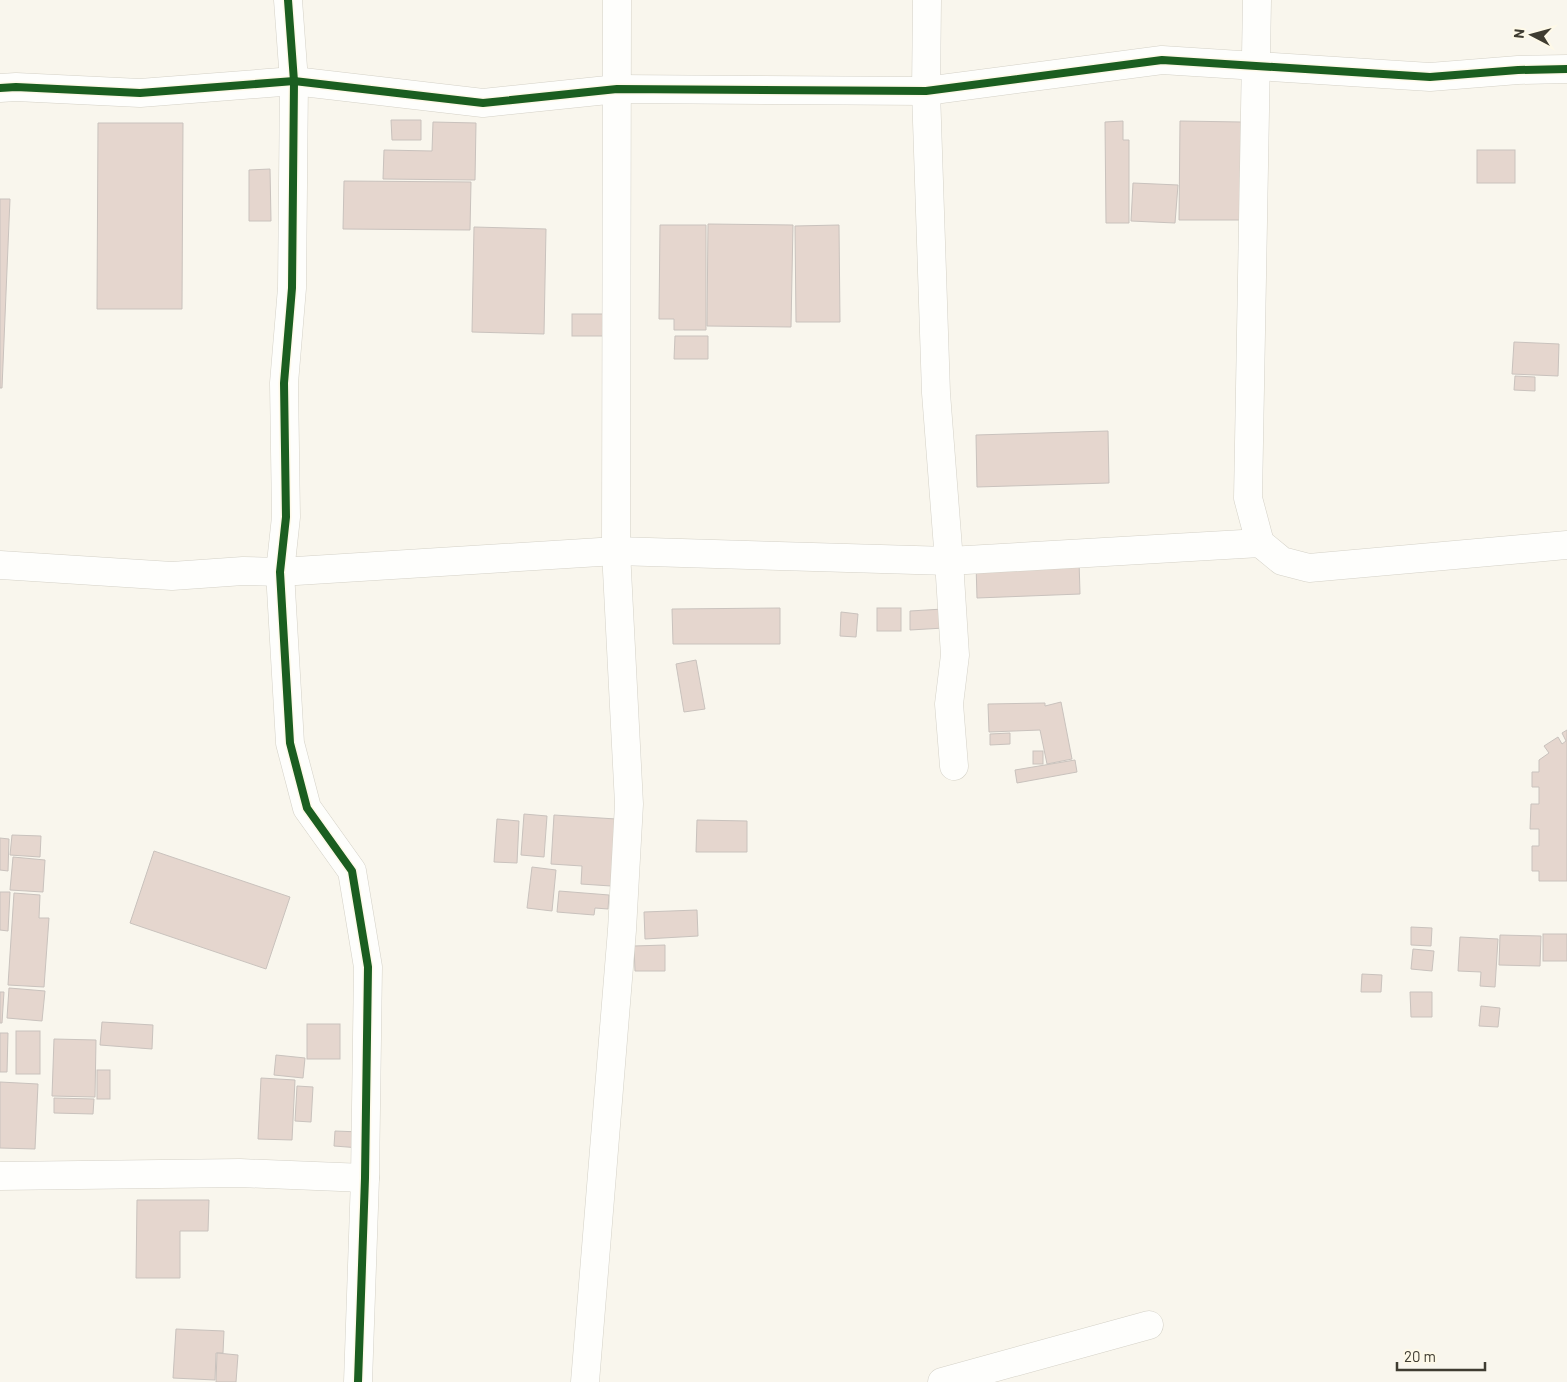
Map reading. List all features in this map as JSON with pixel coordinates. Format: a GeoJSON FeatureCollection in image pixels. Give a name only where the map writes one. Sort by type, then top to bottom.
{"type":"FeatureCollection","features":[{"type":"Feature","properties":{"kind":"street"},"geometry":{"type":"LineString","coordinates":[[288,0],[294,81],[292,288],[284,383],[286,517],[280,572],[290,742],[307,808],[352,871],[368,967],[366,1178],[358,1382]]}},
{"type":"Feature","properties":{"kind":"street"},"geometry":{"type":"LineString","coordinates":[[585,1382],[622,930],[629,804],[616,551],[617,0]]}},
{"type":"Feature","properties":{"kind":"street"},"geometry":{"type":"LineString","coordinates":[[927,0],[926,91],[936,393],[955,655],[949,704],[954,766]]}},
{"type":"Feature","properties":{"kind":"street"},"geometry":{"type":"LineString","coordinates":[[1257,0],[1248,498],[1260,543],[1282,561],[1309,568],[1567,545]]}},
{"type":"Feature","properties":{"kind":"street"},"geometry":{"type":"LineString","coordinates":[[0,88],[16,87],[140,93],[294,81],[483,103],[617,89],[926,91],[1162,60],[1430,77],[1518,70],[1567,69]]}},
{"type":"Feature","properties":{"kind":"street"},"geometry":{"type":"LineString","coordinates":[[0,564],[172,576],[243,571],[280,572],[616,551],[949,561],[1260,543]]}},
{"type":"Feature","properties":{"kind":"street"},"geometry":{"type":"LineString","coordinates":[[0,1176],[240,1172],[366,1178]]}},
{"type":"Feature","properties":{"kind":"street"},"geometry":{"type":"LineString","coordinates":[[942,1382],[1149,1326]]}},
{"type":"Feature","properties":{"kind":"building"},"geometry":{"type":"Polygon","coordinates":[[[391,120],[421,120],[421,140],[392,140],[391,120]]]}},
{"type":"Feature","properties":{"kind":"building"},"geometry":{"type":"Polygon","coordinates":[[[1123,121],[1123,140],[1129,140],[1129,223],[1106,223],[1105,122],[1123,121]]]}},
{"type":"Feature","properties":{"kind":"building"},"geometry":{"type":"Polygon","coordinates":[[[1180,121],[1241,122],[1240,220],[1179,220],[1180,121]]]}},
{"type":"Feature","properties":{"kind":"building"},"geometry":{"type":"Polygon","coordinates":[[[433,122],[476,123],[475,180],[383,179],[384,150],[432,151],[433,122]]]}},
{"type":"Feature","properties":{"kind":"building"},"geometry":{"type":"Polygon","coordinates":[[[98,123],[183,123],[182,309],[97,309],[98,123]]]}},
{"type":"Feature","properties":{"kind":"building"},"geometry":{"type":"Polygon","coordinates":[[[1477,150],[1515,150],[1515,183],[1477,183],[1477,150]]]}},
{"type":"Feature","properties":{"kind":"building"},"geometry":{"type":"Polygon","coordinates":[[[270,169],[271,221],[249,221],[249,170],[270,169]]]}},
{"type":"Feature","properties":{"kind":"building"},"geometry":{"type":"Polygon","coordinates":[[[344,181],[471,182],[470,230],[343,229],[344,181]]]}},
{"type":"Feature","properties":{"kind":"building"},"geometry":{"type":"Polygon","coordinates":[[[1133,183],[1178,185],[1175,223],[1131,221],[1133,183]]]}},
{"type":"Feature","properties":{"kind":"building"},"geometry":{"type":"Polygon","coordinates":[[[0,199],[10,199],[2,388],[0,388],[0,199]]]}},
{"type":"Feature","properties":{"kind":"building"},"geometry":{"type":"Polygon","coordinates":[[[708,224],[793,225],[791,327],[707,326],[708,224]]]}},
{"type":"Feature","properties":{"kind":"building"},"geometry":{"type":"Polygon","coordinates":[[[660,225],[706,225],[706,330],[674,330],[674,319],[659,319],[660,225]]]}},
{"type":"Feature","properties":{"kind":"building"},"geometry":{"type":"Polygon","coordinates":[[[839,225],[840,322],[796,322],[795,226],[839,225]]]}},
{"type":"Feature","properties":{"kind":"building"},"geometry":{"type":"Polygon","coordinates":[[[474,227],[546,229],[544,334],[472,332],[474,227]]]}},
{"type":"Feature","properties":{"kind":"building"},"geometry":{"type":"Polygon","coordinates":[[[572,314],[610,314],[610,336],[572,336],[572,314]]]}},
{"type":"Feature","properties":{"kind":"building"},"geometry":{"type":"Polygon","coordinates":[[[675,336],[708,336],[708,359],[674,359],[675,336]]]}},
{"type":"Feature","properties":{"kind":"building"},"geometry":{"type":"Polygon","coordinates":[[[1514,342],[1559,344],[1558,376],[1512,374],[1514,342]]]}},
{"type":"Feature","properties":{"kind":"building"},"geometry":{"type":"Polygon","coordinates":[[[1515,376],[1535,377],[1535,391],[1514,390],[1515,376]]]}},
{"type":"Feature","properties":{"kind":"building"},"geometry":{"type":"Polygon","coordinates":[[[1108,431],[1109,483],[977,487],[976,435],[1108,431]]]}},
{"type":"Feature","properties":{"kind":"building"},"geometry":{"type":"Polygon","coordinates":[[[1079,560],[1080,594],[977,598],[976,564],[1079,560]]]}},
{"type":"Feature","properties":{"kind":"building"},"geometry":{"type":"Polygon","coordinates":[[[780,608],[780,644],[673,644],[672,609],[780,608]]]}},
{"type":"Feature","properties":{"kind":"building"},"geometry":{"type":"Polygon","coordinates":[[[877,608],[901,608],[901,631],[877,631],[877,608]]]}},
{"type":"Feature","properties":{"kind":"building"},"geometry":{"type":"Polygon","coordinates":[[[943,609],[944,628],[910,630],[910,611],[943,609]]]}},
{"type":"Feature","properties":{"kind":"building"},"geometry":{"type":"Polygon","coordinates":[[[841,612],[858,614],[856,637],[840,636],[841,612]]]}},
{"type":"Feature","properties":{"kind":"building"},"geometry":{"type":"Polygon","coordinates":[[[696,660],[705,709],[684,712],[676,664],[696,660]]]}},
{"type":"Feature","properties":{"kind":"building"},"geometry":{"type":"Polygon","coordinates":[[[1061,702],[1072,759],[1047,764],[1040,730],[989,732],[988,704],[1045,703],[1045,706],[1061,702]]]}},
{"type":"Feature","properties":{"kind":"building"},"geometry":{"type":"Polygon","coordinates":[[[1567,730],[1567,881],[1539,881],[1539,871],[1532,871],[1532,846],[1539,846],[1539,829],[1530,829],[1531,804],[1539,804],[1539,787],[1532,787],[1532,772],[1539,772],[1539,760],[1549,753],[1544,746],[1558,737],[1562,744],[1566,741],[1562,733],[1567,730]]]}},
{"type":"Feature","properties":{"kind":"building"},"geometry":{"type":"Polygon","coordinates":[[[1010,733],[1010,744],[990,745],[990,734],[1010,733]]]}},
{"type":"Feature","properties":{"kind":"building"},"geometry":{"type":"Polygon","coordinates":[[[1033,751],[1043,751],[1043,764],[1033,764],[1033,751]]]}},
{"type":"Feature","properties":{"kind":"building"},"geometry":{"type":"Polygon","coordinates":[[[1075,760],[1077,772],[1017,783],[1015,770],[1075,760]]]}},
{"type":"Feature","properties":{"kind":"building"},"geometry":{"type":"Polygon","coordinates":[[[524,814],[547,816],[544,857],[521,855],[524,814]]]}},
{"type":"Feature","properties":{"kind":"building"},"geometry":{"type":"Polygon","coordinates":[[[554,815],[616,819],[611,886],[581,884],[582,866],[551,864],[554,815]]]}},
{"type":"Feature","properties":{"kind":"building"},"geometry":{"type":"Polygon","coordinates":[[[497,819],[519,821],[517,863],[494,862],[497,819]]]}},
{"type":"Feature","properties":{"kind":"building"},"geometry":{"type":"Polygon","coordinates":[[[697,820],[747,821],[747,852],[696,852],[697,820]]]}},
{"type":"Feature","properties":{"kind":"building"},"geometry":{"type":"Polygon","coordinates":[[[12,835],[41,836],[40,857],[10,855],[12,835]]]}},
{"type":"Feature","properties":{"kind":"building"},"geometry":{"type":"Polygon","coordinates":[[[0,838],[9,839],[8,871],[0,870],[0,838]]]}},
{"type":"Feature","properties":{"kind":"building"},"geometry":{"type":"Polygon","coordinates":[[[154,851],[290,897],[266,969],[130,923],[154,851]]]}},
{"type":"Feature","properties":{"kind":"building"},"geometry":{"type":"Polygon","coordinates":[[[13,857],[45,860],[43,892],[10,890],[13,857]]]}},
{"type":"Feature","properties":{"kind":"building"},"geometry":{"type":"Polygon","coordinates":[[[532,867],[556,870],[552,911],[527,908],[532,867]]]}},
{"type":"Feature","properties":{"kind":"building"},"geometry":{"type":"Polygon","coordinates":[[[559,891],[609,895],[608,909],[595,908],[594,915],[557,912],[559,891]]]}},
{"type":"Feature","properties":{"kind":"building"},"geometry":{"type":"Polygon","coordinates":[[[0,892],[10,892],[8,931],[0,930],[0,892]]]}},
{"type":"Feature","properties":{"kind":"building"},"geometry":{"type":"Polygon","coordinates":[[[14,893],[40,895],[39,918],[49,918],[44,987],[8,985],[14,893]]]}},
{"type":"Feature","properties":{"kind":"building"},"geometry":{"type":"Polygon","coordinates":[[[697,910],[698,936],[645,939],[644,912],[697,910]]]}},
{"type":"Feature","properties":{"kind":"building"},"geometry":{"type":"Polygon","coordinates":[[[1411,927],[1432,928],[1431,946],[1411,945],[1411,927]]]}},
{"type":"Feature","properties":{"kind":"building"},"geometry":{"type":"Polygon","coordinates":[[[1543,934],[1567,934],[1567,961],[1543,961],[1543,934]]]}},
{"type":"Feature","properties":{"kind":"building"},"geometry":{"type":"Polygon","coordinates":[[[1500,935],[1541,936],[1540,966],[1499,965],[1500,935]]]}},
{"type":"Feature","properties":{"kind":"building"},"geometry":{"type":"Polygon","coordinates":[[[1460,937],[1498,939],[1495,987],[1480,986],[1481,972],[1458,971],[1460,937]]]}},
{"type":"Feature","properties":{"kind":"building"},"geometry":{"type":"Polygon","coordinates":[[[665,945],[665,971],[635,971],[634,946],[665,945]]]}},
{"type":"Feature","properties":{"kind":"building"},"geometry":{"type":"Polygon","coordinates":[[[1413,949],[1434,951],[1432,971],[1411,969],[1413,949]]]}},
{"type":"Feature","properties":{"kind":"building"},"geometry":{"type":"Polygon","coordinates":[[[1362,974],[1382,975],[1381,992],[1361,992],[1362,974]]]}},
{"type":"Feature","properties":{"kind":"building"},"geometry":{"type":"Polygon","coordinates":[[[9,988],[45,991],[42,1021],[7,1018],[9,988]]]}},
{"type":"Feature","properties":{"kind":"building"},"geometry":{"type":"Polygon","coordinates":[[[0,992],[4,992],[2,1023],[0,1023],[0,992]]]}},
{"type":"Feature","properties":{"kind":"building"},"geometry":{"type":"Polygon","coordinates":[[[1410,992],[1432,992],[1432,1017],[1411,1017],[1410,992]]]}},
{"type":"Feature","properties":{"kind":"building"},"geometry":{"type":"Polygon","coordinates":[[[1481,1006],[1500,1008],[1498,1027],[1479,1026],[1481,1006]]]}},
{"type":"Feature","properties":{"kind":"building"},"geometry":{"type":"Polygon","coordinates":[[[102,1022],[153,1025],[152,1049],[100,1045],[102,1022]]]}},
{"type":"Feature","properties":{"kind":"building"},"geometry":{"type":"Polygon","coordinates":[[[307,1024],[340,1024],[340,1059],[307,1059],[307,1024]]]}},
{"type":"Feature","properties":{"kind":"building"},"geometry":{"type":"Polygon","coordinates":[[[16,1031],[40,1031],[40,1074],[16,1074],[16,1031]]]}},
{"type":"Feature","properties":{"kind":"building"},"geometry":{"type":"Polygon","coordinates":[[[0,1033],[8,1033],[7,1072],[0,1072],[0,1033]]]}},
{"type":"Feature","properties":{"kind":"building"},"geometry":{"type":"Polygon","coordinates":[[[54,1039],[96,1040],[95,1097],[52,1096],[54,1039]]]}},
{"type":"Feature","properties":{"kind":"building"},"geometry":{"type":"Polygon","coordinates":[[[276,1055],[305,1058],[303,1078],[274,1075],[276,1055]]]}},
{"type":"Feature","properties":{"kind":"building"},"geometry":{"type":"Polygon","coordinates":[[[97,1070],[110,1070],[110,1099],[97,1099],[97,1070]]]}},
{"type":"Feature","properties":{"kind":"building"},"geometry":{"type":"Polygon","coordinates":[[[261,1078],[295,1080],[292,1140],[258,1139],[261,1078]]]}},
{"type":"Feature","properties":{"kind":"building"},"geometry":{"type":"Polygon","coordinates":[[[0,1082],[38,1084],[35,1149],[0,1148],[0,1082]]]}},
{"type":"Feature","properties":{"kind":"building"},"geometry":{"type":"Polygon","coordinates":[[[297,1086],[313,1087],[311,1122],[295,1121],[297,1086]]]}},
{"type":"Feature","properties":{"kind":"building"},"geometry":{"type":"Polygon","coordinates":[[[54,1098],[94,1099],[93,1114],[54,1113],[54,1098]]]}},
{"type":"Feature","properties":{"kind":"building"},"geometry":{"type":"Polygon","coordinates":[[[335,1131],[361,1132],[360,1148],[334,1146],[335,1131]]]}},
{"type":"Feature","properties":{"kind":"building"},"geometry":{"type":"Polygon","coordinates":[[[137,1200],[209,1200],[208,1231],[180,1231],[180,1278],[136,1278],[137,1200]]]}},
{"type":"Feature","properties":{"kind":"building"},"geometry":{"type":"Polygon","coordinates":[[[176,1329],[224,1331],[223,1353],[216,1353],[215,1380],[173,1378],[176,1329]]]}},
{"type":"Feature","properties":{"kind":"building"},"geometry":{"type":"Polygon","coordinates":[[[217,1353],[238,1355],[236,1382],[216,1382],[217,1353]]]}},
{"type":"Feature","properties":{"kind":"cycle path"},"geometry":{"type":"LineString","coordinates":[[288,0],[294,81],[292,288],[284,383],[286,517],[280,572],[290,743],[307,808],[352,871],[368,967],[365,1178],[358,1382]]}},
{"type":"Feature","properties":{"kind":"cycle path"},"geometry":{"type":"LineString","coordinates":[[0,88],[16,87],[140,93],[294,81],[483,103],[617,89],[926,91],[1162,60],[1430,77],[1518,70],[1567,69]]}}]}
